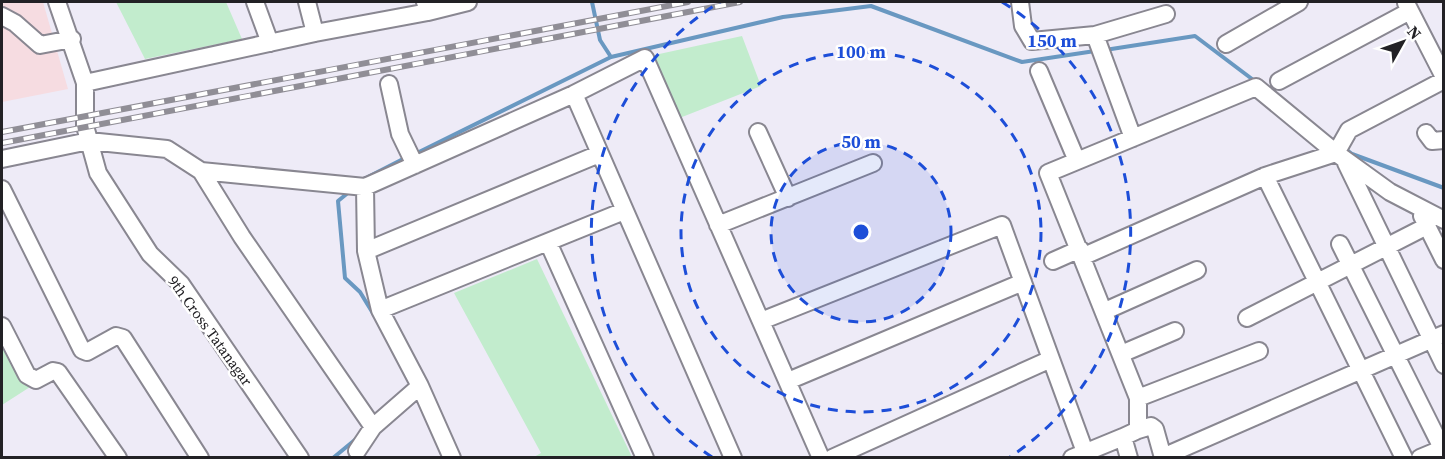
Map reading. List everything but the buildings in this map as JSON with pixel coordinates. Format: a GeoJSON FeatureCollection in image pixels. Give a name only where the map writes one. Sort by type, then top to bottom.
{"type":"FeatureCollection","features":[{"type":"Feature","properties":{"kind":"street","name":"9th Cross Tatanagar"},"geometry":{"type":"LineString","coordinates":[[57,2],[72,39],[85,83],[85,126],[98,173],[150,254],[181,284],[300,458]]}},
{"type":"Feature","properties":{"kind":"street"},"geometry":{"type":"LineString","coordinates":[[255,2],[270,43]]}},
{"type":"Feature","properties":{"kind":"street"},"geometry":{"type":"LineString","coordinates":[[307,2],[315,33]]}},
{"type":"Feature","properties":{"kind":"street"},"geometry":{"type":"LineString","coordinates":[[85,83],[427,7],[468,2]]}},
{"type":"Feature","properties":{"kind":"street"},"geometry":{"type":"LineString","coordinates":[[1020,2],[1023,26],[1032,40],[1098,45],[1166,14]]}},
{"type":"Feature","properties":{"kind":"street"},"geometry":{"type":"LineString","coordinates":[[1226,44],[1299,2]]}},
{"type":"Feature","properties":{"kind":"street"},"geometry":{"type":"LineString","coordinates":[[1053,261],[1082,253],[1265,176],[1340,151],[1349,130],[1443,79],[1407,7],[1279,81]]}},
{"type":"Feature","properties":{"kind":"street"},"geometry":{"type":"LineString","coordinates":[[2,16],[15,23],[40,45],[72,39]]}},
{"type":"Feature","properties":{"kind":"street"},"geometry":{"type":"LineString","coordinates":[[1098,45],[1132,138]]}},
{"type":"Feature","properties":{"kind":"street"},"geometry":{"type":"LineString","coordinates":[[201,171],[359,186],[415,165],[574,94],[645,58],[821,458]]}},
{"type":"Feature","properties":{"kind":"street"},"geometry":{"type":"LineString","coordinates":[[1039,71],[1077,161]]}},
{"type":"Feature","properties":{"kind":"street"},"geometry":{"type":"LineString","coordinates":[[389,84],[400,134],[415,165]]}},
{"type":"Feature","properties":{"kind":"street"},"geometry":{"type":"LineString","coordinates":[[1129,458],[1130,433],[1138,398],[1082,253],[1048,173],[1256,87],[1390,192],[1443,220]]}},
{"type":"Feature","properties":{"kind":"street"},"geometry":{"type":"LineString","coordinates":[[574,94],[733,458]]}},
{"type":"Feature","properties":{"kind":"street"},"geometry":{"type":"LineString","coordinates":[[758,132],[788,198]]}},
{"type":"Feature","properties":{"kind":"street"},"geometry":{"type":"LineString","coordinates":[[1426,133],[1432,141],[1443,140]]}},
{"type":"Feature","properties":{"kind":"street"},"geometry":{"type":"LineString","coordinates":[[2,159],[89,141],[167,149],[201,171],[242,237],[373,427]]}},
{"type":"Feature","properties":{"kind":"street"},"geometry":{"type":"LineString","coordinates":[[1340,151],[1387,247],[1437,337],[1443,365]]}},
{"type":"Feature","properties":{"kind":"street"},"geometry":{"type":"LineString","coordinates":[[366,251],[599,154]]}},
{"type":"Feature","properties":{"kind":"street"},"geometry":{"type":"LineString","coordinates":[[718,225],[873,163]]}},
{"type":"Feature","properties":{"kind":"street"},"geometry":{"type":"LineString","coordinates":[[1265,176],[1404,458]]}},
{"type":"Feature","properties":{"kind":"street"},"geometry":{"type":"LineString","coordinates":[[359,186],[366,251],[380,310],[420,386],[452,458]]}},
{"type":"Feature","properties":{"kind":"street"},"geometry":{"type":"LineString","coordinates":[[2,189],[82,350],[91,351],[116,336],[123,338],[200,458]]}},
{"type":"Feature","properties":{"kind":"street"},"geometry":{"type":"LineString","coordinates":[[1416,204],[1443,260]]}},
{"type":"Feature","properties":{"kind":"street"},"geometry":{"type":"LineString","coordinates":[[380,310],[624,211]]}},
{"type":"Feature","properties":{"kind":"street"},"geometry":{"type":"LineString","coordinates":[[761,321],[1002,225],[1051,358],[1078,455],[1151,426],[1165,456],[1437,337]]}},
{"type":"Feature","properties":{"kind":"street"},"geometry":{"type":"LineString","coordinates":[[1247,318],[1315,281],[1427,226]]}},
{"type":"Feature","properties":{"kind":"street"},"geometry":{"type":"LineString","coordinates":[[548,242],[645,458]]}},
{"type":"Feature","properties":{"kind":"street"},"geometry":{"type":"LineString","coordinates":[[1340,244],[1441,451],[1420,458]]}},
{"type":"Feature","properties":{"kind":"street"},"geometry":{"type":"LineString","coordinates":[[1105,311],[1197,270]]}},
{"type":"Feature","properties":{"kind":"street"},"geometry":{"type":"LineString","coordinates":[[788,381],[1023,282]]}},
{"type":"Feature","properties":{"kind":"street"},"geometry":{"type":"LineString","coordinates":[[2,326],[27,375],[36,380],[53,371],[58,372],[118,458]]}},
{"type":"Feature","properties":{"kind":"street"},"geometry":{"type":"LineString","coordinates":[[1121,354],[1175,331]]}},
{"type":"Feature","properties":{"kind":"street"},"geometry":{"type":"LineString","coordinates":[[1138,398],[1259,351]]}},
{"type":"Feature","properties":{"kind":"street"},"geometry":{"type":"LineString","coordinates":[[832,458],[1051,358]]}},
{"type":"Feature","properties":{"kind":"street"},"geometry":{"type":"LineString","coordinates":[[354,455],[373,427],[420,386]]}},
{"type":"Feature","properties":{"kind":"shaded area"},"geometry":{"type":"Polygon","coordinates":[[[2,2],[43,2],[68,89],[2,102],[2,2]]]}},
{"type":"Feature","properties":{"kind":"green space"},"geometry":{"type":"Polygon","coordinates":[[[116,2],[226,2],[242,39],[145,59],[116,2]]]}},
{"type":"Feature","properties":{"kind":"green space"},"geometry":{"type":"Polygon","coordinates":[[[742,36],[761,86],[677,119],[650,56],[742,36]]]}},
{"type":"Feature","properties":{"kind":"green space"},"geometry":{"type":"Polygon","coordinates":[[[537,259],[632,457],[534,457],[541,453],[454,293],[537,259]]]}},
{"type":"Feature","properties":{"kind":"green space"},"geometry":{"type":"Polygon","coordinates":[[[2,333],[30,387],[2,405],[2,333]]]}},
{"type":"Feature","properties":{"kind":"waterway"},"geometry":{"type":"LineString","coordinates":[[592,2],[600,40],[611,57]]}},
{"type":"Feature","properties":{"kind":"waterway"},"geometry":{"type":"LineString","coordinates":[[415,154],[611,57],[783,17],[871,6],[1022,62],[1095,51]]}},
{"type":"Feature","properties":{"kind":"waterway"},"geometry":{"type":"LineString","coordinates":[[1105,50],[1195,36],[1256,82]]}},
{"type":"Feature","properties":{"kind":"waterway"},"geometry":{"type":"LineString","coordinates":[[1343,147],[1352,154],[1444,188]]}},
{"type":"Feature","properties":{"kind":"waterway"},"geometry":{"type":"LineString","coordinates":[[364,179],[405,158]]}},
{"type":"Feature","properties":{"kind":"waterway"},"geometry":{"type":"LineString","coordinates":[[349,192],[338,201],[345,278],[360,292],[374,315]]}},
{"type":"Feature","properties":{"kind":"waterway"},"geometry":{"type":"LineString","coordinates":[[333,458],[356,439]]}},
{"type":"Feature","properties":{"kind":"railway"},"geometry":{"type":"LineString","coordinates":[[2,132],[688,2]]}},
{"type":"Feature","properties":{"kind":"railway"},"geometry":{"type":"LineString","coordinates":[[2,143],[740,2]]}}]}
